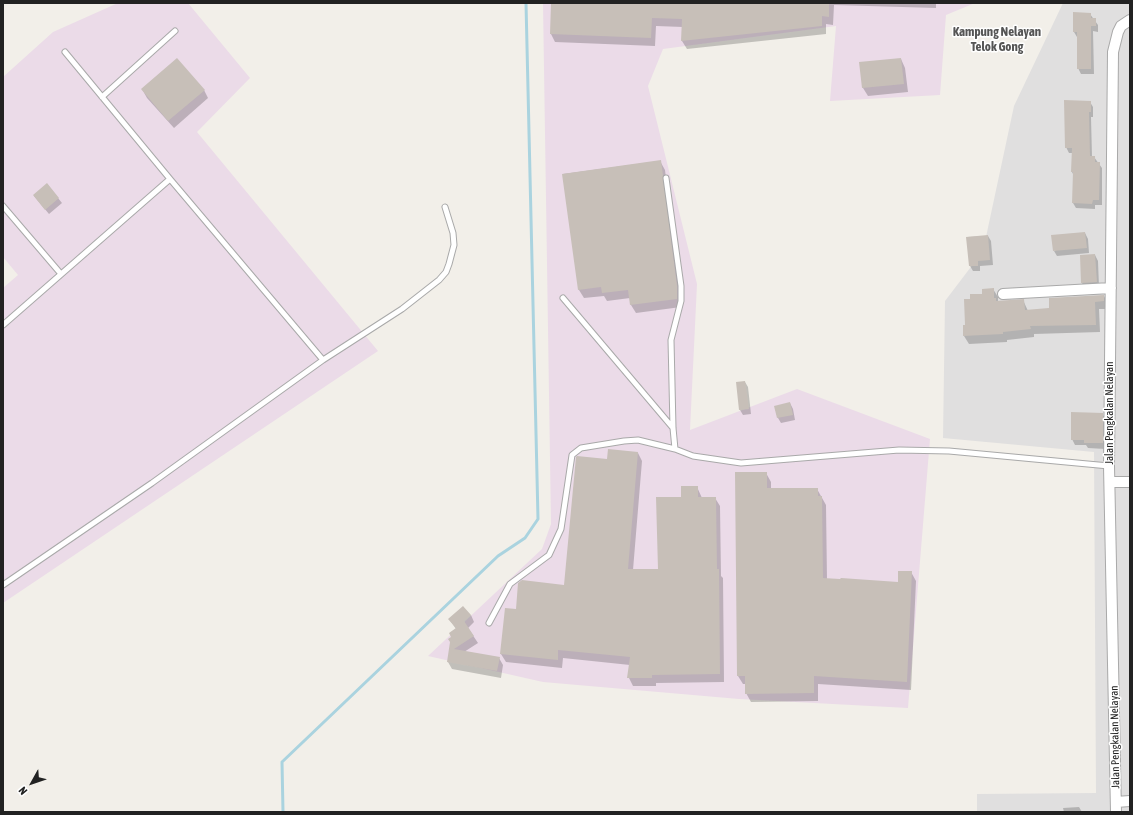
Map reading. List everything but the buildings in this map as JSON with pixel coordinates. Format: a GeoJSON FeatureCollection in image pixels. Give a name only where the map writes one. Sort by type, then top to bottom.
{"type":"FeatureCollection","features":[{"type":"Feature","properties":{"kind":"street","name":"Jalan Pengkalan Nelayan"},"geometry":{"type":"LineString","coordinates":[[1116,807],[1109,466],[1113,52],[1121,26],[1130,20]]}},
{"type":"Feature","properties":{"kind":"street"},"geometry":{"type":"LineString","coordinates":[[1003,294],[1111,288]]}},
{"type":"Feature","properties":{"kind":"street"},"geometry":{"type":"LineString","coordinates":[[1110,482],[1130,482]]}},
{"type":"Feature","properties":{"kind":"street"},"geometry":{"type":"LineString","coordinates":[[1116,807],[1130,801]]}},
{"type":"Feature","properties":{"kind":"lane"},"geometry":{"type":"LineString","coordinates":[[102,97],[175,31]]}},
{"type":"Feature","properties":{"kind":"lane"},"geometry":{"type":"LineString","coordinates":[[64,52],[323,360]]}},
{"type":"Feature","properties":{"kind":"lane"},"geometry":{"type":"LineString","coordinates":[[666,178],[682,286],[681,301],[671,340],[674,449]]}},
{"type":"Feature","properties":{"kind":"lane"},"geometry":{"type":"LineString","coordinates":[[3,325],[170,179]]}},
{"type":"Feature","properties":{"kind":"lane"},"geometry":{"type":"LineString","coordinates":[[3,206],[61,274]]}},
{"type":"Feature","properties":{"kind":"lane"},"geometry":{"type":"LineString","coordinates":[[3,585],[152,482],[323,360],[402,309],[439,280],[446,272],[454,245],[453,233],[445,207]]}},
{"type":"Feature","properties":{"kind":"lane"},"geometry":{"type":"LineString","coordinates":[[563,298],[673,428]]}},
{"type":"Feature","properties":{"kind":"lane"},"geometry":{"type":"LineString","coordinates":[[489,623],[510,584],[549,555],[561,529],[572,455],[581,448],[624,440],[638,440],[674,449],[693,456],[741,463],[899,450],[949,451],[1109,466]]}},
{"type":"Feature","properties":{"kind":"shaded area"},"geometry":{"type":"Polygon","coordinates":[[[118,3],[188,3],[250,78],[197,132],[378,351],[3,603],[3,288],[18,275],[3,257],[3,77],[53,32],[118,3]]]}},
{"type":"Feature","properties":{"kind":"shaded area"},"geometry":{"type":"Polygon","coordinates":[[[543,3],[975,3],[946,15],[940,95],[830,101],[836,26],[663,49],[648,86],[697,284],[690,430],[797,389],[930,439],[908,708],[739,699],[543,682],[428,656],[542,549],[551,524],[543,3]]]}},
{"type":"Feature","properties":{"kind":"shaded area"},"geometry":{"type":"Polygon","coordinates":[[[1063,3],[1130,3],[1130,812],[977,812],[977,794],[1096,793],[1094,452],[943,438],[945,301],[983,251],[1014,106],[1063,3]]]}},
{"type":"Feature","properties":{"kind":"waterway"},"geometry":{"type":"LineString","coordinates":[[283,812],[282,762],[498,556],[525,538],[538,519],[526,3]]}},
{"type":"Feature","properties":{"kind":"district","name":"Kampung Nelayan Telok Gong"},"geometry":{"type":"Point","coordinates":[997,40]}}]}
